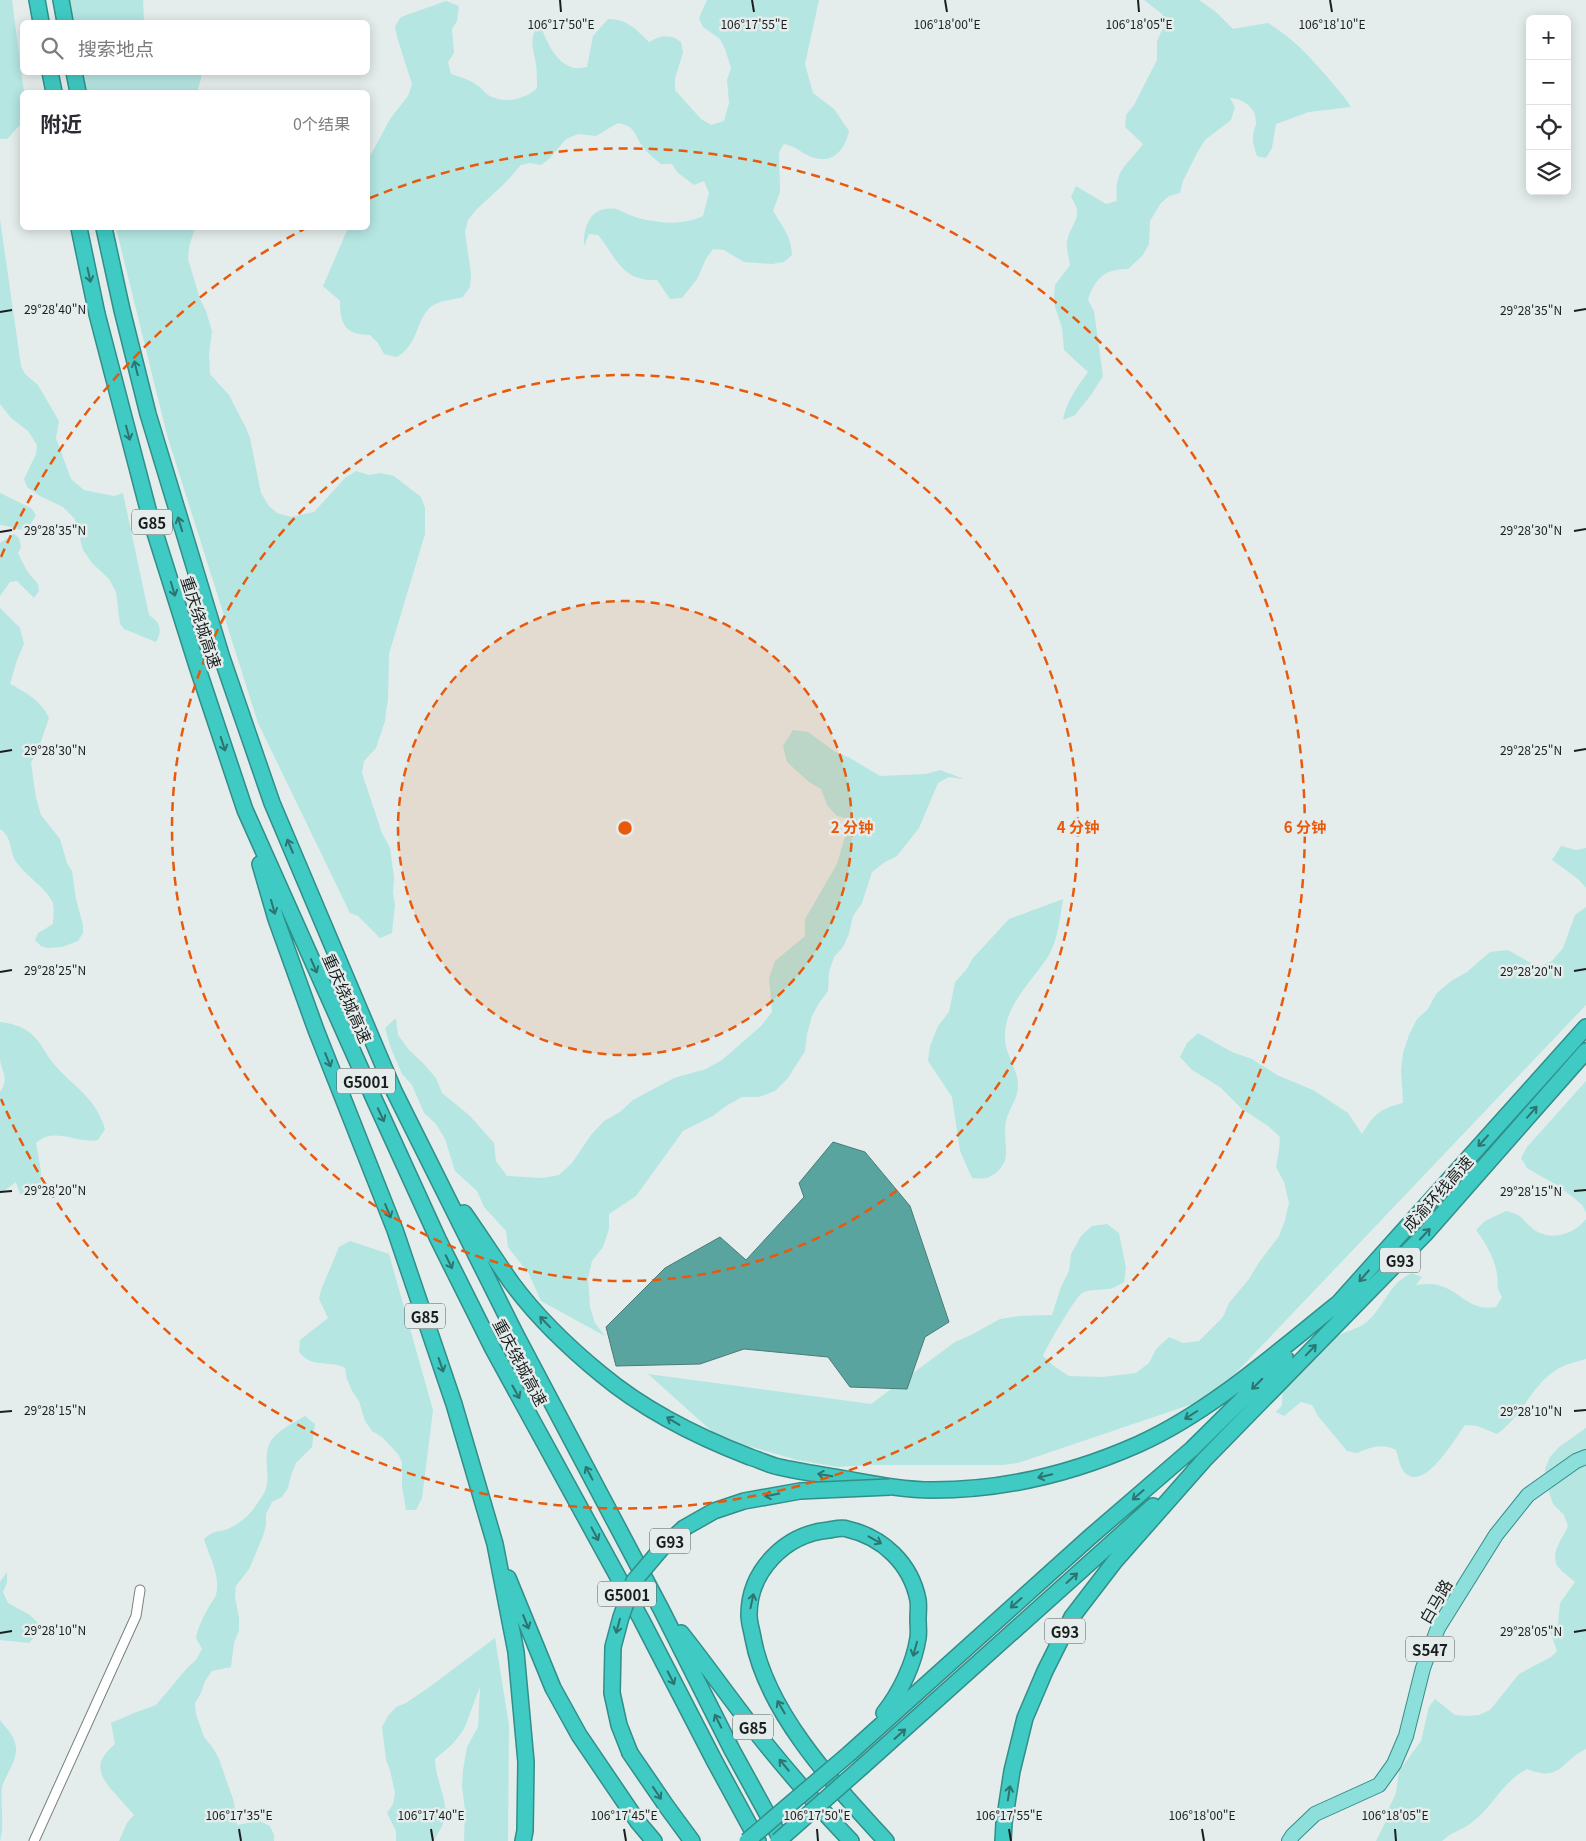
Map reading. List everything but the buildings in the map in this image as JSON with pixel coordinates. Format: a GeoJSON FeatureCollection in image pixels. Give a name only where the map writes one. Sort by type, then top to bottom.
{"type":"FeatureCollection","features":[{"type":"Feature","properties":{"kind":"highway"},"geometry":{"type":"LineString","coordinates":[[37,0],[41,20]]}},
{"type":"Feature","properties":{"kind":"highway"},"geometry":{"type":"LineString","coordinates":[[61,0],[65,20]]}},
{"type":"Feature","properties":{"kind":"highway"},"geometry":{"type":"LineString","coordinates":[[51,75],[54,90]]}},
{"type":"Feature","properties":{"kind":"highway"},"geometry":{"type":"LineString","coordinates":[[75,75],[78,90]]}},
{"type":"Feature","properties":{"kind":"highway","name":"重庆绕城高速"},"geometry":{"type":"LineString","coordinates":[[79,230],[97,314],[150,517],[244,810],[426,1213],[493,1349],[636,1611],[714,1762],[758,1841]]}},
{"type":"Feature","properties":{"kind":"highway","name":"重庆绕城高速"},"geometry":{"type":"LineString","coordinates":[[104,230],[148,414],[222,658],[272,803],[394,1091],[426,1157],[516,1335],[661,1609],[732,1750],[782,1841]]}},
{"type":"Feature","properties":{"kind":"highway","name":"G85"},"geometry":{"type":"LineString","coordinates":[[244,810],[276,919],[312,1021],[399,1239],[454,1404],[495,1544],[516,1652],[526,1762],[525,1831],[523,1841]]}},
{"type":"Feature","properties":{"kind":"highway","name":"成渝环线高速"},"geometry":{"type":"LineString","coordinates":[[1341,1301],[1586,1027]]}},
{"type":"Feature","properties":{"kind":"highway","name":"成渝环线高速"},"geometry":{"type":"LineString","coordinates":[[1204,1460],[1425,1234],[1586,1051]]}},
{"type":"Feature","properties":{"kind":"highway"},"geometry":{"type":"LineString","coordinates":[[426,1157],[512,1283],[536,1312],[602,1376],[637,1400],[685,1428],[730,1449],[778,1467],[890,1487]]}},
{"type":"Feature","properties":{"kind":"highway"},"geometry":{"type":"LineString","coordinates":[[747,1841],[850,1753],[1090,1537],[1192,1449],[1341,1301]]}},
{"type":"Feature","properties":{"kind":"highway","name":"G93"},"geometry":{"type":"LineString","coordinates":[[692,1841],[630,1753],[619,1725],[612,1693],[613,1647],[634,1581],[662,1548],[684,1528],[714,1511],[744,1500],[800,1491],[890,1487],[932,1490],[980,1487],[1027,1480],[1092,1464],[1141,1443],[1185,1419],[1229,1390],[1341,1301]]}},
{"type":"Feature","properties":{"kind":"highway"},"geometry":{"type":"LineString","coordinates":[[778,1841],[1204,1460]]}},
{"type":"Feature","properties":{"kind":"highway","name":"G93"},"geometry":{"type":"LineString","coordinates":[[1003,1841],[1012,1771],[1025,1718],[1045,1671],[1072,1617],[1115,1561],[1204,1460]]}},
{"type":"Feature","properties":{"kind":"highway"},"geometry":{"type":"LineString","coordinates":[[850,1753],[895,1700],[911,1663],[918,1637],[918,1600],[908,1574],[892,1552],[874,1538],[846,1528],[812,1532],[799,1537],[780,1549],[760,1571],[751,1601],[749,1616],[755,1649],[768,1686],[793,1728],[834,1784],[886,1841]]}},
{"type":"Feature","properties":{"kind":"highway"},"geometry":{"type":"LineString","coordinates":[[495,1544],[553,1688],[579,1735],[638,1822],[654,1841]]}},
{"type":"Feature","properties":{"kind":"highway","name":"G85"},"geometry":{"type":"LineString","coordinates":[[661,1609],[714,1675],[759,1736],[851,1841]]}},
{"type":"Feature","properties":{"kind":"main road","name":"白马路"},"geometry":{"type":"LineString","coordinates":[[1289,1841],[1315,1814],[1379,1785],[1394,1764],[1406,1736],[1423,1668],[1438,1628],[1490,1543],[1528,1495],[1576,1460],[1586,1456]]}},
{"type":"Feature","properties":{"kind":"street"},"geometry":{"type":"LineString","coordinates":[[34,1841],[136,1616],[140,1590]]}},
{"type":"Feature","properties":{"kind":"shaded area"},"geometry":{"type":"Polygon","coordinates":[[[0,0],[12,0],[20,75],[22,75],[24,90],[20,90],[20,126],[7,139],[0,139],[0,0]]]}},
{"type":"Feature","properties":{"kind":"shaded area"},"geometry":{"type":"Polygon","coordinates":[[[59,0],[143,0],[144,20],[62,20],[59,0]]]}},
{"type":"Feature","properties":{"kind":"shaded area"},"geometry":{"type":"Polygon","coordinates":[[[707,0],[819,0],[805,64],[813,93],[834,109],[849,131],[847,139],[839,152],[828,158],[814,158],[784,144],[779,152],[780,192],[773,211],[788,237],[792,255],[784,262],[772,264],[744,262],[724,250],[713,249],[697,279],[682,298],[670,299],[657,280],[639,278],[625,270],[598,235],[589,234],[584,246],[587,224],[590,218],[600,210],[616,209],[637,218],[666,223],[688,221],[703,216],[709,193],[704,181],[694,185],[677,172],[672,164],[661,164],[645,150],[628,126],[618,123],[596,136],[578,134],[566,139],[549,159],[541,165],[530,163],[521,165],[476,210],[468,220],[465,232],[471,274],[470,287],[463,297],[443,301],[432,306],[423,317],[410,345],[397,357],[384,354],[378,343],[370,335],[355,333],[346,327],[341,316],[340,301],[323,286],[347,230],[370,230],[370,156],[390,119],[408,96],[412,84],[395,26],[401,17],[446,1],[459,6],[457,21],[452,29],[454,53],[448,62],[451,74],[474,83],[490,96],[504,100],[528,95],[537,88],[532,43],[540,23],[548,43],[557,57],[568,66],[576,68],[587,67],[593,36],[608,19],[615,19],[626,23],[649,42],[662,37],[673,38],[681,42],[683,53],[675,78],[675,90],[701,119],[711,125],[724,121],[729,103],[727,80],[731,68],[720,39],[703,27],[699,18],[707,0]]]}},
{"type":"Feature","properties":{"kind":"shaded area"},"geometry":{"type":"Polygon","coordinates":[[[1144,0],[1199,0],[1216,12],[1233,29],[1268,23],[1286,35],[1308,55],[1351,107],[1309,112],[1276,124],[1272,148],[1266,158],[1257,156],[1253,143],[1256,118],[1252,109],[1245,102],[1230,98],[1235,107],[1231,120],[1205,140],[1183,181],[1180,193],[1169,196],[1161,203],[1150,221],[1149,244],[1143,255],[1128,269],[1120,269],[1102,276],[1094,286],[1088,300],[1094,311],[1103,376],[1075,415],[1063,420],[1069,401],[1088,372],[1064,350],[1062,328],[1055,307],[1054,297],[1055,285],[1070,265],[1067,241],[1077,215],[1075,204],[1071,197],[1076,186],[1106,204],[1117,201],[1119,175],[1143,144],[1125,127],[1126,115],[1134,105],[1157,60],[1157,41],[1167,23],[1162,14],[1144,0]]]}},
{"type":"Feature","properties":{"kind":"shaded area"},"geometry":{"type":"Polygon","coordinates":[[[77,75],[201,75],[198,90],[82,90],[77,75]]]}},
{"type":"Feature","properties":{"kind":"shaded area"},"geometry":{"type":"Polygon","coordinates":[[[0,219],[21,366],[25,374],[38,385],[59,421],[56,438],[71,479],[84,490],[114,496],[123,493],[149,615],[156,620],[160,630],[156,642],[124,629],[120,624],[116,592],[109,579],[92,563],[83,550],[75,519],[63,507],[40,496],[27,487],[24,479],[36,454],[37,445],[28,431],[11,418],[0,404],[0,219]]]}},
{"type":"Feature","properties":{"kind":"shaded area"},"geometry":{"type":"Polygon","coordinates":[[[116,230],[194,230],[189,247],[188,259],[212,331],[209,354],[210,374],[229,395],[246,428],[250,438],[261,493],[269,506],[277,513],[291,517],[314,512],[345,478],[356,471],[369,475],[380,473],[394,476],[421,497],[425,508],[425,534],[389,654],[388,700],[385,721],[376,748],[364,761],[362,773],[382,833],[390,848],[395,905],[392,933],[380,938],[358,916],[350,913],[258,723],[167,435],[116,230]]]}},
{"type":"Feature","properties":{"kind":"shaded area"},"geometry":{"type":"Polygon","coordinates":[[[0,493],[31,508],[36,515],[28,527],[20,529],[0,525],[0,493]]]}},
{"type":"Feature","properties":{"kind":"shaded area"},"geometry":{"type":"Polygon","coordinates":[[[14,534],[19,538],[21,547],[18,553],[27,571],[38,584],[39,591],[34,598],[17,581],[10,582],[0,596],[0,543],[14,534]]]}},
{"type":"Feature","properties":{"kind":"shaded area"},"geometry":{"type":"Polygon","coordinates":[[[0,608],[20,628],[24,644],[10,684],[33,698],[49,718],[31,763],[36,798],[41,815],[60,839],[67,863],[72,871],[76,899],[83,925],[83,933],[78,941],[62,947],[47,948],[41,946],[35,940],[38,933],[53,924],[53,904],[45,891],[14,859],[9,841],[0,829],[0,608]]]}},
{"type":"Feature","properties":{"kind":"shaded area"},"geometry":{"type":"Polygon","coordinates":[[[793,730],[808,732],[834,751],[880,776],[926,774],[940,770],[964,779],[949,777],[938,783],[919,828],[897,856],[872,872],[862,903],[853,916],[849,934],[843,947],[834,957],[829,972],[828,991],[812,1016],[805,1051],[788,1078],[775,1091],[759,1097],[742,1097],[713,1116],[683,1131],[636,1196],[609,1214],[609,1229],[603,1247],[592,1261],[588,1278],[590,1307],[595,1323],[605,1336],[541,1301],[529,1274],[508,1247],[506,1231],[484,1207],[477,1191],[455,1171],[445,1139],[436,1124],[424,1113],[412,1085],[402,1074],[390,1046],[385,1028],[396,1018],[398,1035],[409,1050],[436,1078],[442,1093],[469,1115],[494,1143],[496,1161],[507,1176],[543,1178],[559,1175],[572,1163],[591,1135],[604,1121],[620,1112],[633,1100],[674,1078],[706,1069],[722,1060],[761,1026],[772,1012],[769,978],[775,961],[805,936],[805,919],[837,864],[850,819],[837,816],[827,805],[821,789],[809,782],[787,762],[783,746],[793,730]]]}},
{"type":"Feature","properties":{"kind":"shaded area"},"geometry":{"type":"Polygon","coordinates":[[[1561,846],[1576,850],[1586,848],[1586,888],[1578,879],[1552,860],[1561,846]]]}},
{"type":"Feature","properties":{"kind":"shaded area"},"geometry":{"type":"Polygon","coordinates":[[[1063,899],[1052,949],[1014,1004],[1006,1026],[1007,1050],[1016,1073],[1018,1085],[1017,1095],[1006,1121],[1005,1160],[995,1174],[985,1178],[972,1178],[960,1151],[952,1097],[928,1061],[930,1046],[938,1026],[949,1012],[955,982],[966,970],[973,958],[1009,919],[1063,899]]]}},
{"type":"Feature","properties":{"kind":"shaded area"},"geometry":{"type":"Polygon","coordinates":[[[1586,907],[1586,1005],[1213,1397],[1018,1463],[1002,1465],[869,1465],[838,1467],[797,1460],[738,1443],[715,1434],[648,1374],[871,1404],[955,1342],[1000,1319],[1019,1316],[1052,1315],[1061,1287],[1069,1271],[1071,1254],[1081,1236],[1092,1226],[1107,1224],[1119,1233],[1126,1268],[1124,1282],[1111,1289],[1092,1290],[1082,1293],[1055,1333],[1043,1356],[1069,1376],[1103,1377],[1136,1373],[1149,1363],[1156,1349],[1169,1337],[1183,1343],[1199,1341],[1223,1317],[1229,1303],[1249,1279],[1279,1236],[1289,1203],[1284,1182],[1276,1167],[1280,1137],[1268,1126],[1242,1109],[1220,1087],[1192,1070],[1180,1057],[1187,1043],[1198,1033],[1232,1052],[1252,1059],[1277,1075],[1313,1090],[1348,1113],[1362,1134],[1370,1121],[1379,1113],[1389,1107],[1403,1103],[1401,1070],[1403,1053],[1417,1019],[1428,1009],[1436,994],[1451,981],[1467,972],[1490,952],[1508,950],[1538,967],[1552,961],[1563,948],[1575,915],[1586,907]]]}},
{"type":"Feature","properties":{"kind":"shaded area"},"geometry":{"type":"Polygon","coordinates":[[[0,1022],[19,1026],[33,1035],[53,1063],[90,1100],[96,1108],[105,1129],[98,1140],[90,1141],[50,1136],[36,1143],[41,1171],[41,1184],[32,1194],[20,1194],[16,1182],[0,1194],[0,1092],[5,1078],[0,1058],[0,1022]]]}},
{"type":"Feature","properties":{"kind":"shaded area"},"geometry":{"type":"Polygon","coordinates":[[[1586,1081],[1586,1213],[1583,1206],[1574,1198],[1558,1186],[1527,1168],[1521,1158],[1527,1147],[1586,1081]]]}},
{"type":"Feature","properties":{"kind":"shaded area"},"geometry":{"type":"Polygon","coordinates":[[[833,1142],[865,1152],[910,1206],[949,1322],[925,1337],[907,1389],[850,1387],[828,1357],[744,1349],[700,1364],[616,1366],[606,1327],[665,1268],[720,1237],[746,1260],[804,1197],[799,1183],[833,1142]]]}},
{"type":"Feature","properties":{"kind":"shaded area"},"geometry":{"type":"Polygon","coordinates":[[[1506,1211],[1518,1215],[1536,1231],[1556,1236],[1576,1229],[1586,1219],[1586,1359],[1563,1366],[1547,1377],[1506,1427],[1497,1434],[1477,1426],[1465,1425],[1438,1462],[1421,1476],[1412,1477],[1404,1472],[1396,1450],[1391,1448],[1376,1447],[1357,1453],[1347,1451],[1318,1416],[1312,1405],[1301,1402],[1284,1416],[1276,1412],[1282,1405],[1283,1381],[1324,1344],[1334,1337],[1359,1327],[1368,1321],[1398,1282],[1412,1273],[1422,1277],[1416,1285],[1438,1285],[1449,1289],[1472,1304],[1486,1308],[1496,1307],[1502,1297],[1498,1288],[1496,1268],[1489,1251],[1476,1230],[1485,1221],[1506,1211]]]}},
{"type":"Feature","properties":{"kind":"shaded area"},"geometry":{"type":"Polygon","coordinates":[[[350,1241],[389,1254],[433,1410],[422,1498],[416,1510],[406,1510],[402,1486],[402,1462],[398,1454],[382,1437],[372,1431],[365,1421],[359,1401],[347,1379],[345,1368],[339,1365],[310,1361],[299,1352],[300,1340],[328,1318],[319,1299],[321,1290],[339,1247],[350,1241]]]}},
{"type":"Feature","properties":{"kind":"shaded area"},"geometry":{"type":"Polygon","coordinates":[[[305,1416],[315,1424],[312,1447],[296,1463],[288,1488],[282,1497],[272,1502],[266,1514],[263,1536],[253,1560],[249,1569],[236,1586],[235,1597],[239,1630],[234,1643],[231,1667],[212,1671],[195,1703],[196,1714],[204,1737],[219,1759],[234,1802],[237,1825],[259,1821],[270,1826],[274,1835],[274,1841],[119,1841],[127,1823],[134,1815],[110,1788],[102,1775],[100,1765],[102,1760],[109,1749],[115,1744],[111,1723],[156,1705],[196,1660],[202,1649],[196,1638],[197,1634],[203,1617],[216,1595],[217,1588],[216,1573],[204,1539],[212,1533],[233,1526],[252,1511],[267,1486],[267,1450],[271,1440],[284,1428],[305,1416]]]}},
{"type":"Feature","properties":{"kind":"shaded area"},"geometry":{"type":"Polygon","coordinates":[[[1586,1428],[1586,1749],[1554,1772],[1539,1773],[1527,1769],[1519,1774],[1511,1780],[1479,1817],[1442,1841],[1376,1841],[1396,1793],[1399,1771],[1421,1741],[1429,1707],[1435,1699],[1455,1715],[1479,1715],[1490,1710],[1519,1674],[1551,1657],[1557,1651],[1550,1631],[1558,1624],[1560,1603],[1575,1582],[1556,1563],[1556,1552],[1568,1526],[1564,1515],[1553,1504],[1545,1469],[1550,1457],[1559,1447],[1586,1428]]]}},
{"type":"Feature","properties":{"kind":"shaded area"},"geometry":{"type":"Polygon","coordinates":[[[7,1572],[7,1583],[3,1592],[8,1603],[30,1615],[38,1623],[36,1635],[29,1643],[0,1640],[0,1582],[7,1572]]]}},
{"type":"Feature","properties":{"kind":"shaded area"},"geometry":{"type":"Polygon","coordinates":[[[495,1638],[509,1725],[508,1841],[464,1841],[463,1770],[467,1747],[478,1727],[480,1687],[461,1734],[435,1759],[446,1813],[444,1822],[434,1841],[396,1841],[396,1831],[387,1813],[393,1804],[395,1793],[386,1760],[382,1727],[396,1707],[406,1703],[428,1688],[495,1638]]]}},
{"type":"Feature","properties":{"kind":"shaded area"},"geometry":{"type":"Polygon","coordinates":[[[0,1720],[13,1737],[16,1754],[2,1787],[2,1828],[0,1841],[0,1720]]]}}]}
